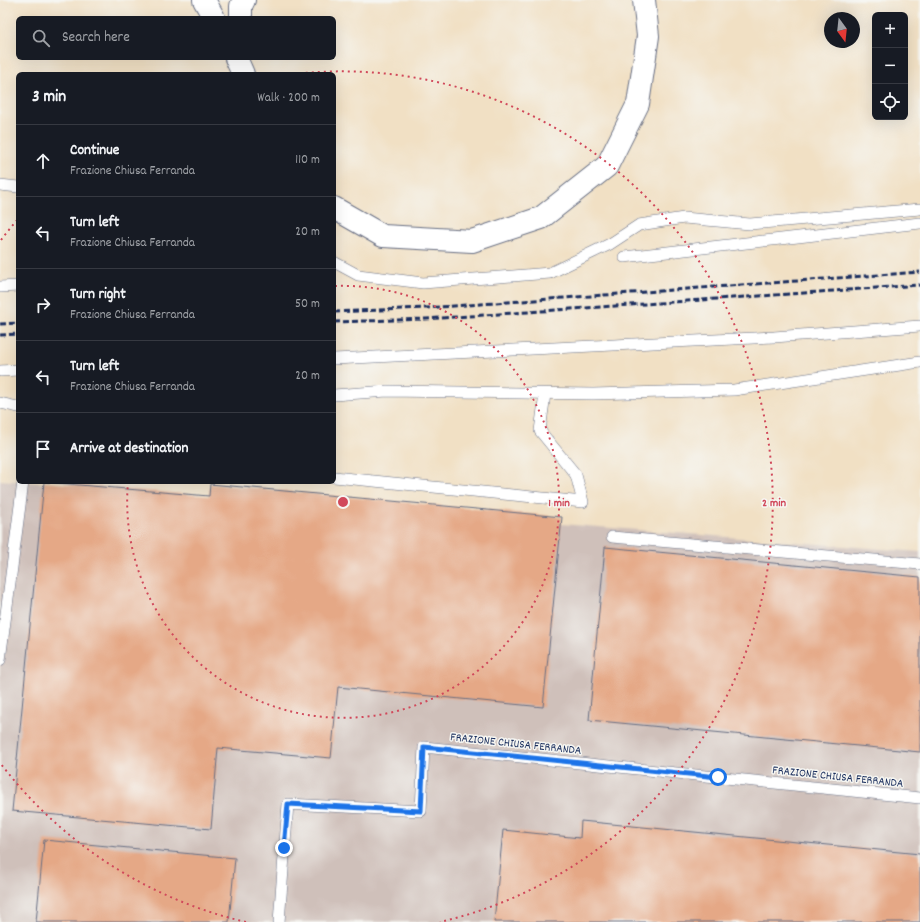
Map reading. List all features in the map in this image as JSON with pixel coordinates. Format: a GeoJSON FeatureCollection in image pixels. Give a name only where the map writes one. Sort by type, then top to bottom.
{"type":"FeatureCollection","features":[{"type":"Feature","properties":{"kind":"highway"},"geometry":{"type":"LineString","coordinates":[[204,0],[213,16]]}},
{"type":"Feature","properties":{"kind":"highway"},"geometry":{"type":"LineString","coordinates":[[241,16],[241,6],[244,0]]}},
{"type":"Feature","properties":{"kind":"highway"},"geometry":{"type":"LineString","coordinates":[[336,209],[383,236],[472,241],[541,218],[607,166],[638,104],[648,36],[644,0]]}},
{"type":"Feature","properties":{"kind":"lane"},"geometry":{"type":"LineString","coordinates":[[0,185],[16,187]]}},
{"type":"Feature","properties":{"kind":"lane"},"geometry":{"type":"LineString","coordinates":[[336,263],[358,275],[422,283],[550,273],[610,244],[638,225],[684,218],[750,224],[920,209]]}},
{"type":"Feature","properties":{"kind":"lane"},"geometry":{"type":"LineString","coordinates":[[624,257],[920,223]]}},
{"type":"Feature","properties":{"kind":"lane"},"geometry":{"type":"LineString","coordinates":[[0,287],[16,286]]}},
{"type":"Feature","properties":{"kind":"lane"},"geometry":{"type":"LineString","coordinates":[[336,359],[774,337],[920,326]]}},
{"type":"Feature","properties":{"kind":"lane"},"geometry":{"type":"LineString","coordinates":[[336,396],[386,391],[593,394],[734,390],[920,362]]}},
{"type":"Feature","properties":{"kind":"lane"},"geometry":{"type":"LineString","coordinates":[[0,371],[16,370]]}},
{"type":"Feature","properties":{"kind":"lane"},"geometry":{"type":"LineString","coordinates":[[336,477],[583,502],[576,475],[540,431],[544,394]]}},
{"type":"Feature","properties":{"kind":"lane"},"geometry":{"type":"LineString","coordinates":[[0,403],[16,407]]}},
{"type":"Feature","properties":{"kind":"lane"},"geometry":{"type":"LineString","coordinates":[[0,660],[23,484]]}},
{"type":"Feature","properties":{"kind":"lane"},"geometry":{"type":"LineString","coordinates":[[612,537],[920,564]]}},
{"type":"Feature","properties":{"kind":"lane","name":"FRAZIONE CHIUSA FERRANDA"},"geometry":{"type":"LineString","coordinates":[[279,922],[288,804],[421,811],[424,747],[920,798]]}},
{"type":"Feature","properties":{"kind":"shaded area"},"geometry":{"type":"Polygon","coordinates":[[[0,480],[16,481],[16,484],[51,484],[920,552],[920,922],[0,922],[0,480]]]}},
{"type":"Feature","properties":{"kind":"building"},"geometry":{"type":"Polygon","coordinates":[[[44,484],[68,484],[209,496],[210,484],[562,517],[543,707],[338,687],[331,758],[218,748],[211,829],[12,811],[44,484]]]}},
{"type":"Feature","properties":{"kind":"building"},"geometry":{"type":"Polygon","coordinates":[[[605,547],[920,577],[920,752],[589,720],[605,547]]]}},
{"type":"Feature","properties":{"kind":"building"},"geometry":{"type":"Polygon","coordinates":[[[581,821],[920,854],[920,922],[494,922],[503,830],[580,838],[581,821]]]}},
{"type":"Feature","properties":{"kind":"building"},"geometry":{"type":"Polygon","coordinates":[[[44,840],[235,858],[229,922],[36,922],[44,840]]]}},
{"type":"Feature","properties":{"kind":"railway"},"geometry":{"type":"LineString","coordinates":[[336,312],[426,308],[920,272]]}},
{"type":"Feature","properties":{"kind":"railway"},"geometry":{"type":"LineString","coordinates":[[336,322],[426,319],[920,285]]}},
{"type":"Feature","properties":{"kind":"railway"},"geometry":{"type":"LineString","coordinates":[[0,324],[16,323]]}},
{"type":"Feature","properties":{"kind":"railway"},"geometry":{"type":"LineString","coordinates":[[0,335],[16,334]]}},
{"type":"Feature","properties":{"kind":"route"},"geometry":{"type":"LineString","coordinates":[[284,848],[288,804],[421,811],[424,747],[718,777]]}}]}
